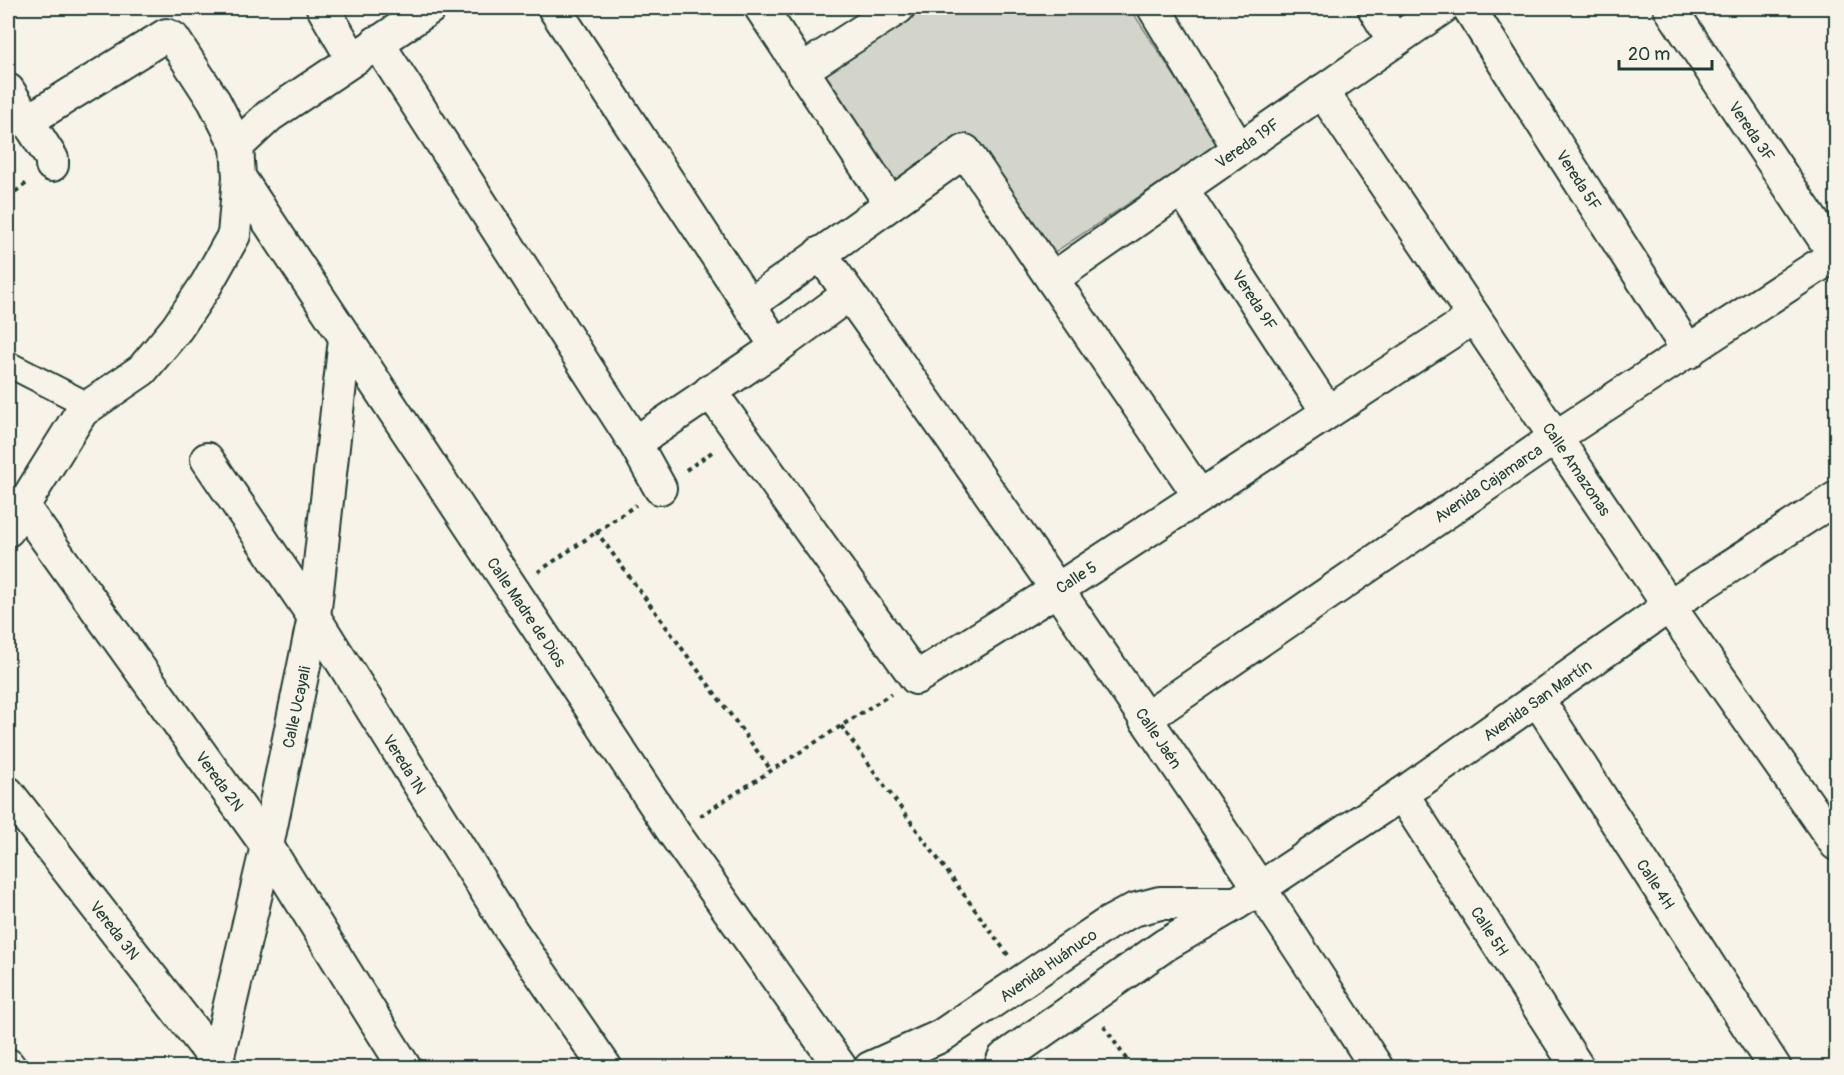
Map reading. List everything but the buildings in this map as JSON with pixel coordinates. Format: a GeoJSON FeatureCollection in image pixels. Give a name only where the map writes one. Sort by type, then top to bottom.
{"type":"FeatureCollection","features":[{"type":"Feature","properties":{"kind":"street"},"geometry":{"type":"LineString","coordinates":[[323,8],[365,50],[635,443],[660,488]]}},
{"type":"Feature","properties":{"kind":"street"},"geometry":{"type":"LineString","coordinates":[[29,120],[166,35],[170,35],[214,101],[237,146],[269,116],[430,8]]}},
{"type":"Feature","properties":{"kind":"street"},"geometry":{"type":"LineString","coordinates":[[554,8],[777,347]]}},
{"type":"Feature","properties":{"kind":"street"},"geometry":{"type":"LineString","coordinates":[[761,8],[890,203]]}},
{"type":"Feature","properties":{"kind":"street"},"geometry":{"type":"LineString","coordinates":[[802,70],[898,8]]}},
{"type":"Feature","properties":{"kind":"street"},"geometry":{"type":"LineString","coordinates":[[1154,8],[1239,149]]}},
{"type":"Feature","properties":{"kind":"street"},"geometry":{"type":"LineString","coordinates":[[1374,8],[1394,41]]}},
{"type":"Feature","properties":{"kind":"street","name":"Vereda 19F"},"geometry":{"type":"LineString","coordinates":[[1052,279],[1442,8]]}},
{"type":"Feature","properties":{"kind":"street","name":"Vereda 5F"},"geometry":{"type":"LineString","coordinates":[[1469,8],[1689,352]]}},
{"type":"Feature","properties":{"kind":"street","name":"Vereda 3F"},"geometry":{"type":"LineString","coordinates":[[1670,8],[1836,254]]}},
{"type":"Feature","properties":{"kind":"street"},"geometry":{"type":"LineString","coordinates":[[8,90],[52,159],[52,165]]}},
{"type":"Feature","properties":{"kind":"street","name":"Calle Amazonas"},"geometry":{"type":"LineString","coordinates":[[1322,91],[1669,606],[1836,844]]}},
{"type":"Feature","properties":{"kind":"street","name":"Calle Madre de Dios"},"geometry":{"type":"LineString","coordinates":[[237,146],[239,177],[345,339],[674,833],[841,1068]]}},
{"type":"Feature","properties":{"kind":"street"},"geometry":{"type":"LineString","coordinates":[[749,304],[965,151],[1199,495]]}},
{"type":"Feature","properties":{"kind":"street"},"geometry":{"type":"LineString","coordinates":[[15,517],[82,411],[142,370],[177,328],[206,285],[234,235],[239,177]]}},
{"type":"Feature","properties":{"kind":"street","name":"Vereda 9F"},"geometry":{"type":"LineString","coordinates":[[1182,189],[1327,411]]}},
{"type":"Feature","properties":{"kind":"street","name":"Calle Jaén"},"geometry":{"type":"LineString","coordinates":[[820,253],[1058,589],[1145,719],[1249,895],[1377,1068]]}},
{"type":"Feature","properties":{"kind":"street","name":"Avenida Cajamarca"},"geometry":{"type":"LineString","coordinates":[[1145,719],[1556,436],[1689,352],[1836,254]]}},
{"type":"Feature","properties":{"kind":"street"},"geometry":{"type":"LineString","coordinates":[[635,443],[777,347],[849,294]]}},
{"type":"Feature","properties":{"kind":"street","name":"Calle 5"},"geometry":{"type":"LineString","coordinates":[[916,678],[1058,589],[1474,317]]}},
{"type":"Feature","properties":{"kind":"street","name":"Calle Ucayali"},"geometry":{"type":"LineString","coordinates":[[217,1065],[267,846],[315,617],[345,339]]}},
{"type":"Feature","properties":{"kind":"street"},"geometry":{"type":"LineString","coordinates":[[8,364],[90,406]]}},
{"type":"Feature","properties":{"kind":"street"},"geometry":{"type":"LineString","coordinates":[[710,391],[916,678]]}},
{"type":"Feature","properties":{"kind":"street","name":"Vereda 1N"},"geometry":{"type":"LineString","coordinates":[[207,459],[315,617],[512,932],[606,1068]]}},
{"type":"Feature","properties":{"kind":"street","name":"Avenida San Martín"},"geometry":{"type":"LineString","coordinates":[[1002,1063],[1165,945],[1249,895],[1402,794],[1669,606],[1836,501]]}},
{"type":"Feature","properties":{"kind":"street","name":"Vereda 2N"},"geometry":{"type":"LineString","coordinates":[[15,517],[267,846],[405,1068]]}},
{"type":"Feature","properties":{"kind":"street","name":"Calle 4H"},"geometry":{"type":"LineString","coordinates":[[1538,700],[1775,1068]]}},
{"type":"Feature","properties":{"kind":"street","name":"Vereda 3N"},"geometry":{"type":"LineString","coordinates":[[8,793],[217,1065]]}},
{"type":"Feature","properties":{"kind":"street","name":"Calle 5H"},"geometry":{"type":"LineString","coordinates":[[1402,794],[1578,1068]]}},
{"type":"Feature","properties":{"kind":"street","name":"Avenida Huánuco"},"geometry":{"type":"LineString","coordinates":[[870,1068],[941,1036],[1107,924],[1133,910],[1160,903],[1249,895]]}},
{"type":"Feature","properties":{"kind":"path"},"geometry":{"type":"LineString","coordinates":[[513,590],[740,433]]}},
{"type":"Feature","properties":{"kind":"path"},"geometry":{"type":"LineString","coordinates":[[596,531],[771,770]]}},
{"type":"Feature","properties":{"kind":"path"},"geometry":{"type":"LineString","coordinates":[[674,833],[916,678]]}},
{"type":"Feature","properties":{"kind":"path"},"geometry":{"type":"LineString","coordinates":[[841,726],[1026,980]]}},
{"type":"Feature","properties":{"kind":"path"},"geometry":{"type":"LineString","coordinates":[[1086,1000],[1132,1068]]}},
{"type":"Feature","properties":{"kind":"shaded area"},"geometry":{"type":"Polygon","coordinates":[[[926,8],[1130,8],[1219,144],[1052,254],[971,143],[892,189],[819,78],[926,8]]]}}]}
